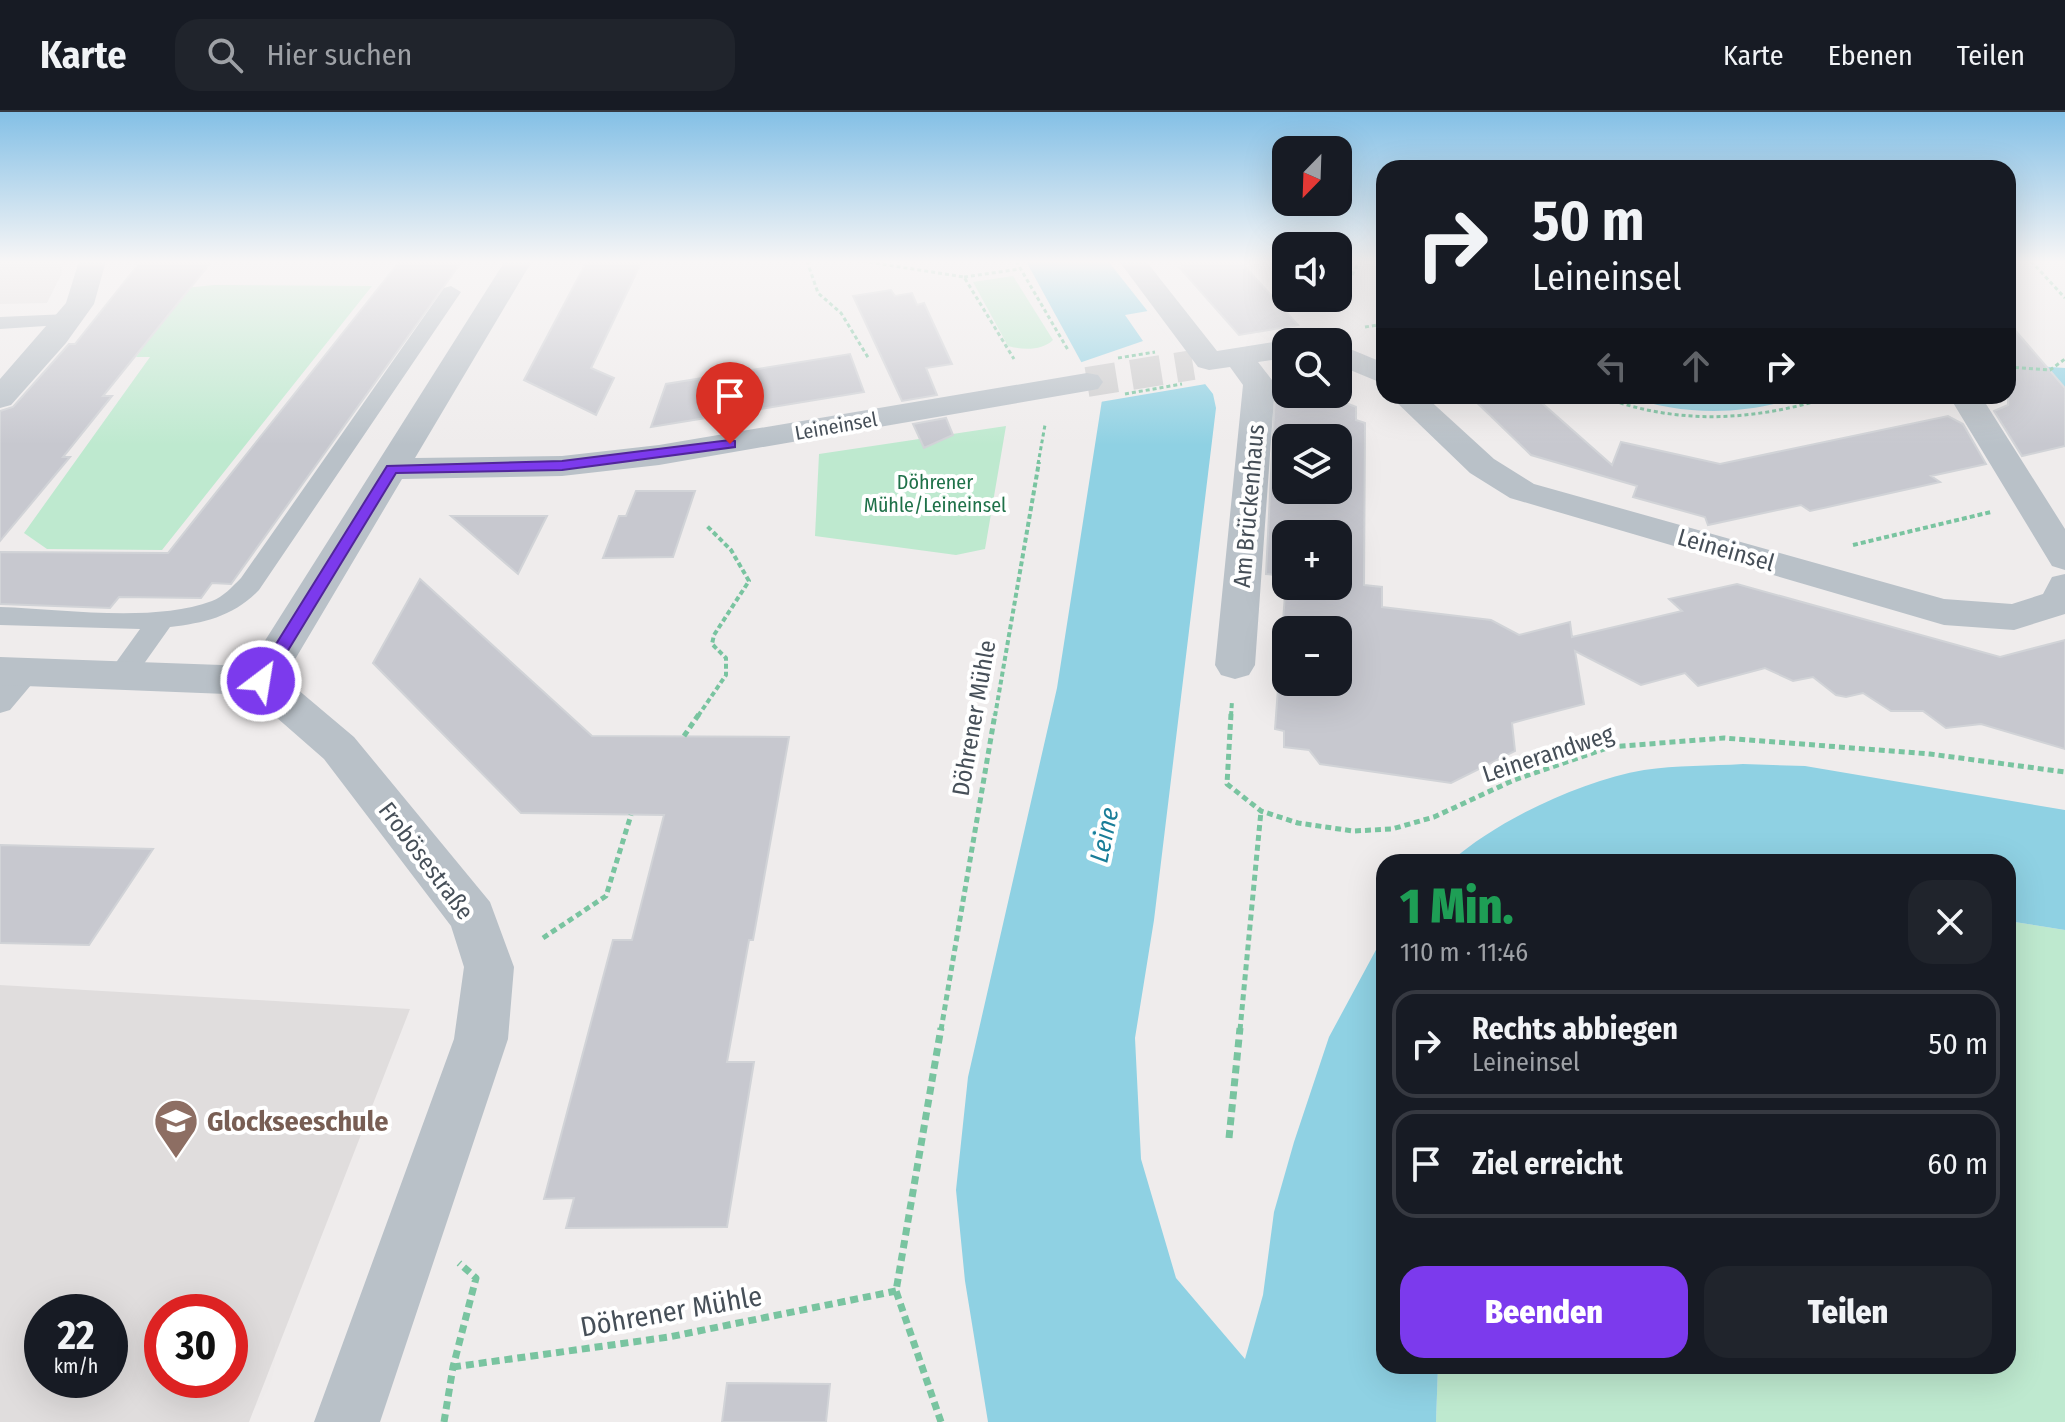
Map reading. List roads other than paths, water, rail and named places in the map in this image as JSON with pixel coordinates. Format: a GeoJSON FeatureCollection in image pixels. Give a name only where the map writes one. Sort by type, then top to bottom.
{"type":"FeatureCollection","features":[{"type":"Feature","properties":{"kind":"street"},"geometry":{"type":"LineString","coordinates":[[0,398],[66,322]]}},
{"type":"Feature","properties":{"kind":"street"},"geometry":{"type":"LineString","coordinates":[[14,672],[261,681],[482,322]]}},
{"type":"Feature","properties":{"kind":"street","name":"Am Brückenhaus"},"geometry":{"type":"LineString","coordinates":[[1176,322],[1207,366],[1259,384],[1235,665]]}},
{"type":"Feature","properties":{"kind":"street"},"geometry":{"type":"LineString","coordinates":[[1207,366],[1272,352]]}},
{"type":"Feature","properties":{"kind":"street"},"geometry":{"type":"LineString","coordinates":[[1352,360],[1376,371]]}},
{"type":"Feature","properties":{"kind":"street","name":"Leineinsel"},"geometry":{"type":"LineString","coordinates":[[392,469],[562,466],[659,455],[1092,381]]}},
{"type":"Feature","properties":{"kind":"street","name":"Leineinsel"},"geometry":{"type":"LineString","coordinates":[[1415,404],[1482,466],[1522,491],[1944,612],[2014,617],[2060,602],[2065,586]]}},
{"type":"Feature","properties":{"kind":"street"},"geometry":{"type":"LineString","coordinates":[[1970,404],[2065,558]]}},
{"type":"Feature","properties":{"kind":"street","name":"Frobösestraße"},"geometry":{"type":"LineString","coordinates":[[261,681],[339,748],[473,917],[489,967],[481,1039],[347,1422]]}},
{"type":"Feature","properties":{"kind":"lane"},"geometry":{"type":"LineString","coordinates":[[0,616],[162,618],[199,615],[226,606],[250,584],[430,322]]}},
{"type":"Feature","properties":{"kind":"lane"},"geometry":{"type":"LineString","coordinates":[[121,675],[162,618]]}},
{"type":"Feature","properties":{"kind":"lane"},"geometry":{"type":"LineString","coordinates":[[0,703],[14,672]]}},
{"type":"Feature","properties":{"kind":"water","name":"Leine"},"geometry":{"type":"Polygon","coordinates":[[[1059,322],[1156,322],[1213,394],[1216,408],[1154,920],[1135,1038],[1141,1159],[1176,1278],[1245,1359],[1263,1295],[1274,1212],[1294,1142],[1329,1037],[1376,950],[1376,1374],[1438,1374],[1436,1422],[988,1422],[965,1281],[956,1190],[968,1077],[1057,688],[1102,400],[1059,322]]]}},
{"type":"Feature","properties":{"kind":"water"},"geometry":{"type":"Polygon","coordinates":[[[1654,404],[1774,404],[1714,411],[1654,404]]]}},
{"type":"Feature","properties":{"kind":"water"},"geometry":{"type":"Polygon","coordinates":[[[1681,766],[1805,766],[2065,810],[2065,930],[2016,922],[2016,854],[1460,854],[1516,817],[1567,793],[1619,775],[1681,766]]]}},
{"type":"Feature","properties":{"kind":"waterway"},"geometry":{"type":"LineString","coordinates":[[2016,376],[2065,379]]}},
{"type":"Feature","properties":{"kind":"tunnel"},"geometry":{"type":"LineString","coordinates":[[1087,382],[1193,365]]}},
{"type":"Feature","properties":{"kind":"place","name":"Glockseeschule"},"geometry":{"type":"Point","coordinates":[176,1160]}},
{"type":"Feature","properties":{"kind":"park label","name":"Döhrener Mühle/Leineinsel"},"geometry":{"type":"Point","coordinates":[935,494]}}]}
